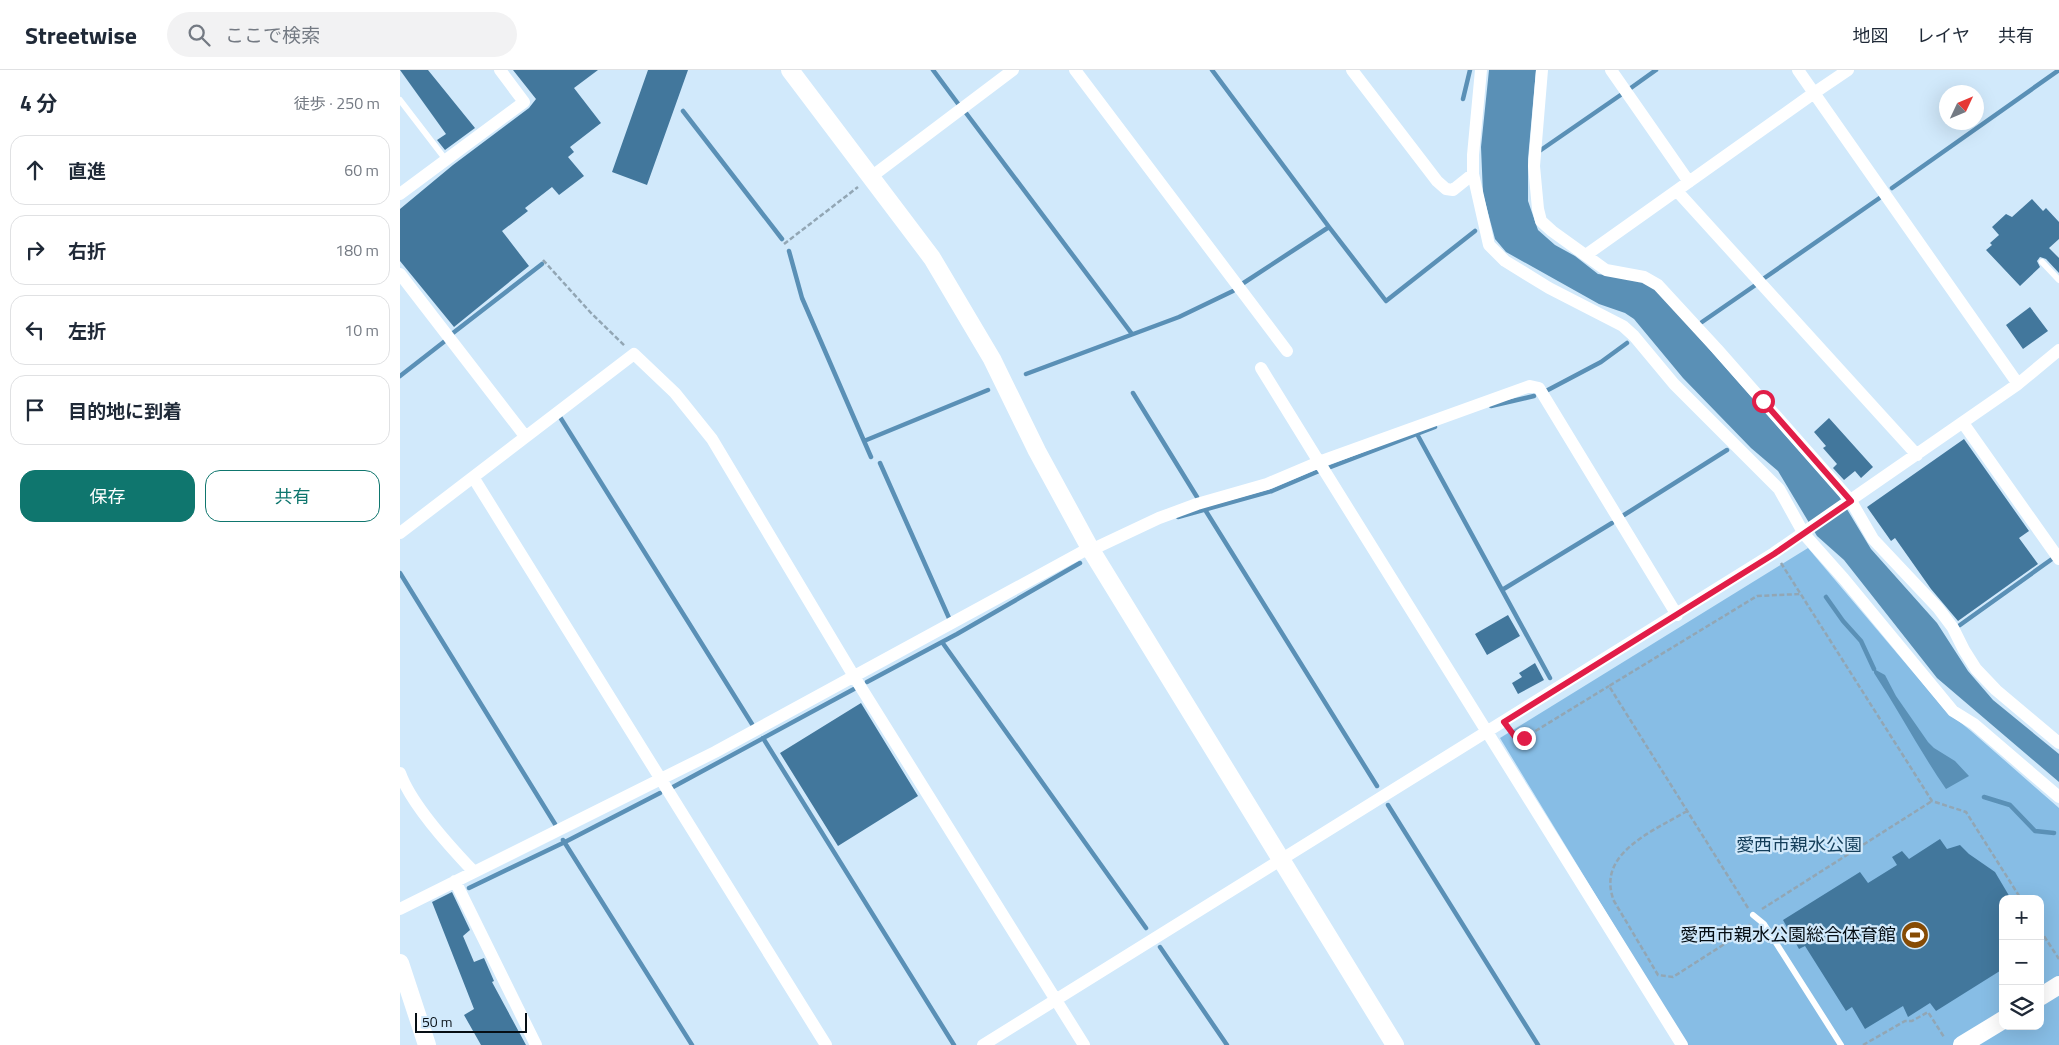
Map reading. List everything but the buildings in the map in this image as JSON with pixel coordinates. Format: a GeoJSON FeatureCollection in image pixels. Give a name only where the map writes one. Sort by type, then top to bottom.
{"type":"FeatureCollection","features":[{"type":"Feature","properties":{"kind":"street"},"geometry":{"type":"LineString","coordinates":[[400,194],[524,102],[500,70]]}},
{"type":"Feature","properties":{"kind":"street"},"geometry":{"type":"LineString","coordinates":[[790,70],[932,258],[987,350],[1037,451],[1091,550],[1395,1045]]}},
{"type":"Feature","properties":{"kind":"street"},"geometry":{"type":"LineString","coordinates":[[871,177],[1014,70]]}},
{"type":"Feature","properties":{"kind":"street"},"geometry":{"type":"LineString","coordinates":[[1075,70],[1287,351]]}},
{"type":"Feature","properties":{"kind":"street"},"geometry":{"type":"LineString","coordinates":[[1352,70],[1446,189],[1453,190],[1473,174]]}},
{"type":"Feature","properties":{"kind":"street"},"geometry":{"type":"LineString","coordinates":[[1481,70],[1472,155],[1473,174],[1489,245],[1505,261],[1534,279],[1623,326],[1634,336],[1674,384],[1779,489],[1805,532],[1953,711],[1974,724],[2059,797]]}},
{"type":"Feature","properties":{"kind":"street"},"geometry":{"type":"LineString","coordinates":[[1542,70],[1534,166],[1538,209],[1542,221],[1552,231],[1606,270],[1644,276],[1658,284],[1724,356],[1850,502],[1873,539],[1938,608],[1953,628],[1976,669],[1996,690],[2059,742]]}},
{"type":"Feature","properties":{"kind":"street"},"geometry":{"type":"LineString","coordinates":[[1611,70],[1690,182]]}},
{"type":"Feature","properties":{"kind":"street"},"geometry":{"type":"LineString","coordinates":[[1798,70],[2018,384]]}},
{"type":"Feature","properties":{"kind":"street"},"geometry":{"type":"LineString","coordinates":[[1586,255],[1848,70]]}},
{"type":"Feature","properties":{"kind":"street"},"geometry":{"type":"LineString","coordinates":[[1678,191],[1917,455]]}},
{"type":"Feature","properties":{"kind":"street"},"geometry":{"type":"LineString","coordinates":[[400,274],[525,436]]}},
{"type":"Feature","properties":{"kind":"street"},"geometry":{"type":"LineString","coordinates":[[400,533],[634,354],[675,393],[712,439],[855,678],[1084,1045]]}},
{"type":"Feature","properties":{"kind":"street"},"geometry":{"type":"LineString","coordinates":[[983,1045],[1774,554],[2057,355]]}},
{"type":"Feature","properties":{"kind":"street"},"geometry":{"type":"LineString","coordinates":[[1261,368],[1682,1045]]}},
{"type":"Feature","properties":{"kind":"street"},"geometry":{"type":"LineString","coordinates":[[400,908],[661,781],[855,678],[1082,552],[1091,550],[1159,518],[1197,504],[1268,484],[1319,462],[1530,386],[1539,388],[1677,615]]}},
{"type":"Feature","properties":{"kind":"street"},"geometry":{"type":"LineString","coordinates":[[1962,423],[2059,559]]}},
{"type":"Feature","properties":{"kind":"street"},"geometry":{"type":"LineString","coordinates":[[473,476],[826,1045]]}},
{"type":"Feature","properties":{"kind":"street"},"geometry":{"type":"LineString","coordinates":[[400,773],[403,782],[432,823],[474,872]]}},
{"type":"Feature","properties":{"kind":"street"},"geometry":{"type":"LineString","coordinates":[[456,881],[536,1045]]}},
{"type":"Feature","properties":{"kind":"street"},"geometry":{"type":"LineString","coordinates":[[400,963],[427,1045]]}},
{"type":"Feature","properties":{"kind":"street"},"geometry":{"type":"LineString","coordinates":[[2044,994],[2059,985]]}},
{"type":"Feature","properties":{"kind":"street"},"geometry":{"type":"LineString","coordinates":[[1962,1045],[1999,1022]]}},
{"type":"Feature","properties":{"kind":"lane"},"geometry":{"type":"LineString","coordinates":[[400,100],[446,160]]}},
{"type":"Feature","properties":{"kind":"lane"},"geometry":{"type":"LineString","coordinates":[[2042,262],[2059,280]]}},
{"type":"Feature","properties":{"kind":"lane"},"geometry":{"type":"LineString","coordinates":[[1753,915],[1764,924],[1841,1045]]}},
{"type":"Feature","properties":{"kind":"path"},"geometry":{"type":"LineString","coordinates":[[784,244],[871,177]]}},
{"type":"Feature","properties":{"kind":"path"},"geometry":{"type":"LineString","coordinates":[[543,260],[591,313],[634,354]]}},
{"type":"Feature","properties":{"kind":"path"},"geometry":{"type":"LineString","coordinates":[[1774,554],[1932,801],[1966,812],[2018,895]]}},
{"type":"Feature","properties":{"kind":"path"},"geometry":{"type":"LineString","coordinates":[[1504,722],[1516,738],[1524,738],[1757,596],[1800,594]]}},
{"type":"Feature","properties":{"kind":"path"},"geometry":{"type":"LineString","coordinates":[[1609,686],[1753,915]]}},
{"type":"Feature","properties":{"kind":"path"},"geometry":{"type":"LineString","coordinates":[[1687,811],[1629,846],[1617,858],[1609,889],[1614,902],[1658,975],[1673,977],[1748,929],[1753,915],[1932,801]]}},
{"type":"Feature","properties":{"kind":"path"},"geometry":{"type":"LineString","coordinates":[[2044,936],[2059,959]]}},
{"type":"Feature","properties":{"kind":"path"},"geometry":{"type":"LineString","coordinates":[[1863,1045],[1904,1021],[1912,1021],[1928,1012],[1944,1037]]}},
{"type":"Feature","properties":{"kind":"green space","name":"愛西市親水公園"},"geometry":{"type":"Polygon","coordinates":[[[1808,548],[1945,710],[2059,808],[2059,1045],[1687,1045],[1500,738],[1808,548]]]}},
{"type":"Feature","properties":{"kind":"shaded area"},"geometry":{"type":"Polygon","coordinates":[[[1489,70],[1536,70],[1528,159],[1528,201],[1538,230],[1555,245],[1575,256],[1598,274],[1644,281],[1657,290],[1839,496],[1871,549],[1937,623],[1968,671],[1993,700],[2059,754],[2059,782],[1937,678],[1844,560],[1817,536],[1778,471],[1751,448],[1683,378],[1634,319],[1625,313],[1599,304],[1506,252],[1495,239],[1483,194],[1481,147],[1489,70]]]}},
{"type":"Feature","properties":{"kind":"shaded area"},"geometry":{"type":"Polygon","coordinates":[[[1874,669],[1885,675],[1896,696],[1928,742],[1955,761],[1969,776],[1946,789],[1874,673],[1874,669]]]}},
{"type":"Feature","properties":{"kind":"waterway"},"geometry":{"type":"LineString","coordinates":[[933,70],[959,105]]}},
{"type":"Feature","properties":{"kind":"waterway"},"geometry":{"type":"LineString","coordinates":[[1212,70],[1329,227]]}},
{"type":"Feature","properties":{"kind":"waterway"},"geometry":{"type":"LineString","coordinates":[[1463,99],[1470,70]]}},
{"type":"Feature","properties":{"kind":"waterway"},"geometry":{"type":"LineString","coordinates":[[1628,90],[1656,70]]}},
{"type":"Feature","properties":{"kind":"waterway"},"geometry":{"type":"LineString","coordinates":[[1892,188],[2059,70]]}},
{"type":"Feature","properties":{"kind":"waterway"},"geometry":{"type":"LineString","coordinates":[[1538,152],[1622,94]]}},
{"type":"Feature","properties":{"kind":"waterway"},"geometry":{"type":"LineString","coordinates":[[683,111],[782,239]]}},
{"type":"Feature","properties":{"kind":"waterway"},"geometry":{"type":"LineString","coordinates":[[966,113],[1132,334]]}},
{"type":"Feature","properties":{"kind":"waterway"},"geometry":{"type":"LineString","coordinates":[[1763,279],[1881,197]]}},
{"type":"Feature","properties":{"kind":"waterway"},"geometry":{"type":"LineString","coordinates":[[1242,284],[1329,227],[1386,301],[1475,231]]}},
{"type":"Feature","properties":{"kind":"waterway"},"geometry":{"type":"LineString","coordinates":[[789,251],[802,298],[864,441]]}},
{"type":"Feature","properties":{"kind":"waterway"},"geometry":{"type":"LineString","coordinates":[[453,333],[542,264]]}},
{"type":"Feature","properties":{"kind":"waterway"},"geometry":{"type":"LineString","coordinates":[[1702,322],[1757,284]]}},
{"type":"Feature","properties":{"kind":"waterway"},"geometry":{"type":"LineString","coordinates":[[1026,374],[1179,317],[1233,291]]}},
{"type":"Feature","properties":{"kind":"waterway"},"geometry":{"type":"LineString","coordinates":[[400,376],[445,341]]}},
{"type":"Feature","properties":{"kind":"waterway"},"geometry":{"type":"LineString","coordinates":[[1546,391],[1601,362],[1627,343]]}},
{"type":"Feature","properties":{"kind":"waterway"},"geometry":{"type":"LineString","coordinates":[[871,457],[864,441],[988,390]]}},
{"type":"Feature","properties":{"kind":"waterway"},"geometry":{"type":"LineString","coordinates":[[1133,393],[1197,497]]}},
{"type":"Feature","properties":{"kind":"waterway"},"geometry":{"type":"LineString","coordinates":[[1491,406],[1534,396]]}},
{"type":"Feature","properties":{"kind":"waterway"},"geometry":{"type":"LineString","coordinates":[[560,417],[752,724]]}},
{"type":"Feature","properties":{"kind":"waterway"},"geometry":{"type":"LineString","coordinates":[[1328,468],[1435,427]]}},
{"type":"Feature","properties":{"kind":"waterway"},"geometry":{"type":"LineString","coordinates":[[1417,434],[1550,678]]}},
{"type":"Feature","properties":{"kind":"waterway"},"geometry":{"type":"LineString","coordinates":[[1624,515],[1727,450]]}},
{"type":"Feature","properties":{"kind":"waterway"},"geometry":{"type":"LineString","coordinates":[[880,463],[949,618]]}},
{"type":"Feature","properties":{"kind":"waterway"},"geometry":{"type":"LineString","coordinates":[[1178,517],[1272,491],[1319,471]]}},
{"type":"Feature","properties":{"kind":"waterway"},"geometry":{"type":"LineString","coordinates":[[1204,508],[1377,786]]}},
{"type":"Feature","properties":{"kind":"waterway"},"geometry":{"type":"LineString","coordinates":[[1502,590],[1612,523]]}},
{"type":"Feature","properties":{"kind":"waterway"},"geometry":{"type":"LineString","coordinates":[[1960,625],[2052,559]]}},
{"type":"Feature","properties":{"kind":"waterway"},"geometry":{"type":"LineString","coordinates":[[867,682],[957,634],[1080,563]]}},
{"type":"Feature","properties":{"kind":"waterway"},"geometry":{"type":"LineString","coordinates":[[400,573],[555,824]]}},
{"type":"Feature","properties":{"kind":"waterway"},"geometry":{"type":"LineString","coordinates":[[1826,597],[1843,621],[1861,641],[1874,669]]}},
{"type":"Feature","properties":{"kind":"waterway"},"geometry":{"type":"LineString","coordinates":[[942,642],[1146,928]]}},
{"type":"Feature","properties":{"kind":"waterway"},"geometry":{"type":"LineString","coordinates":[[673,787],[854,689]]}},
{"type":"Feature","properties":{"kind":"waterway"},"geometry":{"type":"LineString","coordinates":[[763,738],[954,1045]]}},
{"type":"Feature","properties":{"kind":"waterway"},"geometry":{"type":"LineString","coordinates":[[469,888],[565,842],[660,793]]}},
{"type":"Feature","properties":{"kind":"waterway"},"geometry":{"type":"LineString","coordinates":[[1984,797],[2010,805],[2035,831],[2054,833]]}},
{"type":"Feature","properties":{"kind":"waterway"},"geometry":{"type":"LineString","coordinates":[[1388,805],[1538,1045]]}},
{"type":"Feature","properties":{"kind":"waterway"},"geometry":{"type":"LineString","coordinates":[[563,840],[692,1045]]}},
{"type":"Feature","properties":{"kind":"waterway"},"geometry":{"type":"LineString","coordinates":[[1160,947],[1227,1045]]}},
{"type":"Feature","properties":{"kind":"place","name":"愛西市親水公園総合体育館"},"geometry":{"type":"Point","coordinates":[1915,935]}},
{"type":"Feature","properties":{"kind":"route"},"geometry":{"type":"LineString","coordinates":[[1524,738],[1516,738],[1504,722],[1774,554],[1851,501],[1763,401]]}}]}
